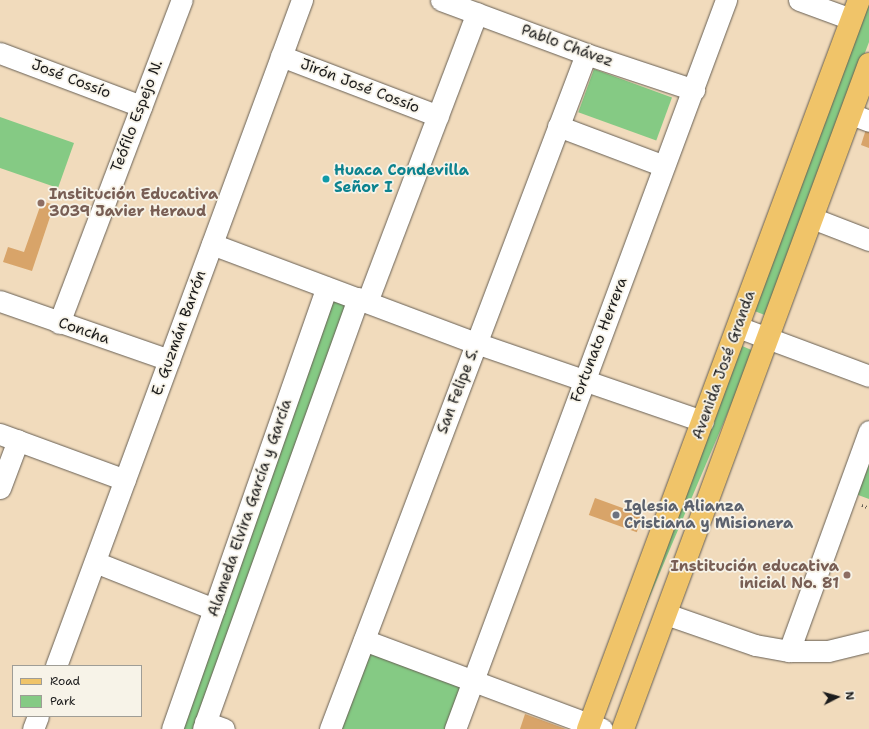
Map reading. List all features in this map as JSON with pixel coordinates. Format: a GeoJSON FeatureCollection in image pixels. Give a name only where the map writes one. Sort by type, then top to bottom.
{"type":"FeatureCollection","features":[{"type":"Feature","properties":{"kind":"main road","name":"Avenida José Granda"},"geometry":{"type":"LineString","coordinates":[[594,727],[703,421],[855,10]]}},
{"type":"Feature","properties":{"kind":"main road","name":"Avenida José Granda"},"geometry":{"type":"LineString","coordinates":[[623,729],[812,218],[860,117],[869,64]]}},
{"type":"Feature","properties":{"kind":"street","name":"Teófilo Espejo N."},"geometry":{"type":"LineString","coordinates":[[59,322],[182,0]]}},
{"type":"Feature","properties":{"kind":"street","name":"E. Guzmán Barrón"},"geometry":{"type":"LineString","coordinates":[[56,665],[302,0]]}},
{"type":"Feature","properties":{"kind":"street","name":"Pablo Chávez"},"geometry":{"type":"LineString","coordinates":[[441,0],[586,54],[694,90]]}},
{"type":"Feature","properties":{"kind":"street","name":"Fortunato Herrera"},"geometry":{"type":"LineString","coordinates":[[455,729],[583,380],[694,90],[726,0]]}},
{"type":"Feature","properties":{"kind":"street"},"geometry":{"type":"LineString","coordinates":[[799,0],[855,10]]}},
{"type":"Feature","properties":{"kind":"street","name":"Alameda Elvira García y García"},"geometry":{"type":"LineString","coordinates":[[211,727],[362,300],[438,116],[477,13]]}},
{"type":"Feature","properties":{"kind":"street","name":"José Cossío"},"geometry":{"type":"LineString","coordinates":[[0,53],[141,106]]}},
{"type":"Feature","properties":{"kind":"street","name":"San Felipe S."},"geometry":{"type":"LineString","coordinates":[[330,729],[586,54]]}},
{"type":"Feature","properties":{"kind":"street","name":"Jirón José Cossío"},"geometry":{"type":"LineString","coordinates":[[281,56],[438,116]]}},
{"type":"Feature","properties":{"kind":"street"},"geometry":{"type":"LineString","coordinates":[[558,126],[664,166]]}},
{"type":"Feature","properties":{"kind":"street"},"geometry":{"type":"LineString","coordinates":[[812,218],[869,240]]}},
{"type":"Feature","properties":{"kind":"street"},"geometry":{"type":"LineString","coordinates":[[212,244],[476,343],[703,421]]}},
{"type":"Feature","properties":{"kind":"street","name":"Alameda Elvira García y García"},"geometry":{"type":"LineString","coordinates":[[172,729],[328,287]]}},
{"type":"Feature","properties":{"kind":"street","name":"Concha"},"geometry":{"type":"LineString","coordinates":[[0,301],[169,360]]}},
{"type":"Feature","properties":{"kind":"street"},"geometry":{"type":"LineString","coordinates":[[738,327],[869,376]]}},
{"type":"Feature","properties":{"kind":"street"},"geometry":{"type":"LineString","coordinates":[[789,651],[869,431]]}},
{"type":"Feature","properties":{"kind":"street"},"geometry":{"type":"LineString","coordinates":[[0,488],[9,437],[125,480]]}},
{"type":"Feature","properties":{"kind":"street"},"geometry":{"type":"LineString","coordinates":[[95,562],[214,609]]}},
{"type":"Feature","properties":{"kind":"street"},"geometry":{"type":"LineString","coordinates":[[666,614],[754,645],[789,651],[828,651],[869,641]]}},
{"type":"Feature","properties":{"kind":"street"},"geometry":{"type":"LineString","coordinates":[[364,640],[594,727]]}},
{"type":"Feature","properties":{"kind":"street"},"geometry":{"type":"LineString","coordinates":[[33,729],[38,717]]}},
{"type":"Feature","properties":{"kind":"green space"},"geometry":{"type":"Polygon","coordinates":[[[869,0],[869,42],[767,316],[752,310],[869,0]]]}},
{"type":"Feature","properties":{"kind":"green space"},"geometry":{"type":"Polygon","coordinates":[[[594,69],[672,97],[656,141],[578,112],[594,69]]]}},
{"type":"Feature","properties":{"kind":"green space"},"geometry":{"type":"Polygon","coordinates":[[[0,117],[74,143],[58,188],[0,168],[0,117]]]}},
{"type":"Feature","properties":{"kind":"green space"},"geometry":{"type":"Polygon","coordinates":[[[332,293],[350,302],[197,729],[180,729],[332,293]]]}},
{"type":"Feature","properties":{"kind":"green space"},"geometry":{"type":"Polygon","coordinates":[[[742,346],[754,351],[607,698],[595,693],[742,346]]]}},
{"type":"Feature","properties":{"kind":"green space"},"geometry":{"type":"Polygon","coordinates":[[[869,444],[869,499],[850,492],[869,444]]]}},
{"type":"Feature","properties":{"kind":"green space"},"geometry":{"type":"Polygon","coordinates":[[[369,652],[464,688],[450,729],[340,729],[369,652]]]}},
{"type":"Feature","properties":{"kind":"building"},"geometry":{"type":"Polygon","coordinates":[[[867,126],[869,127],[869,148],[861,145],[867,126]]]}},
{"type":"Feature","properties":{"kind":"building"},"geometry":{"type":"Polygon","coordinates":[[[42,201],[54,205],[32,271],[3,262],[8,247],[24,252],[42,201]]]}},
{"type":"Feature","properties":{"kind":"building","name":"Iglesia Alianza Cristiana y Misionera"},"geometry":{"type":"Polygon","coordinates":[[[595,498],[643,515],[637,532],[589,515],[595,498]]]}},
{"type":"Feature","properties":{"kind":"building"},"geometry":{"type":"Polygon","coordinates":[[[525,714],[566,729],[520,729],[525,714]]]}},
{"type":"Feature","properties":{"kind":"place","name":"Huaca Condevilla Señor I"},"geometry":{"type":"Point","coordinates":[326,179]}},
{"type":"Feature","properties":{"kind":"place","name":"Institución Educativa 3039 Javier Heraud"},"geometry":{"type":"Point","coordinates":[41,203]}},
{"type":"Feature","properties":{"kind":"place","name":"Iglesia Alianza Cristiana y Misionera"},"geometry":{"type":"Point","coordinates":[616,515]}},
{"type":"Feature","properties":{"kind":"place","name":"Institución educativa inicial No. 81"},"geometry":{"type":"Point","coordinates":[847,575]}}]}
